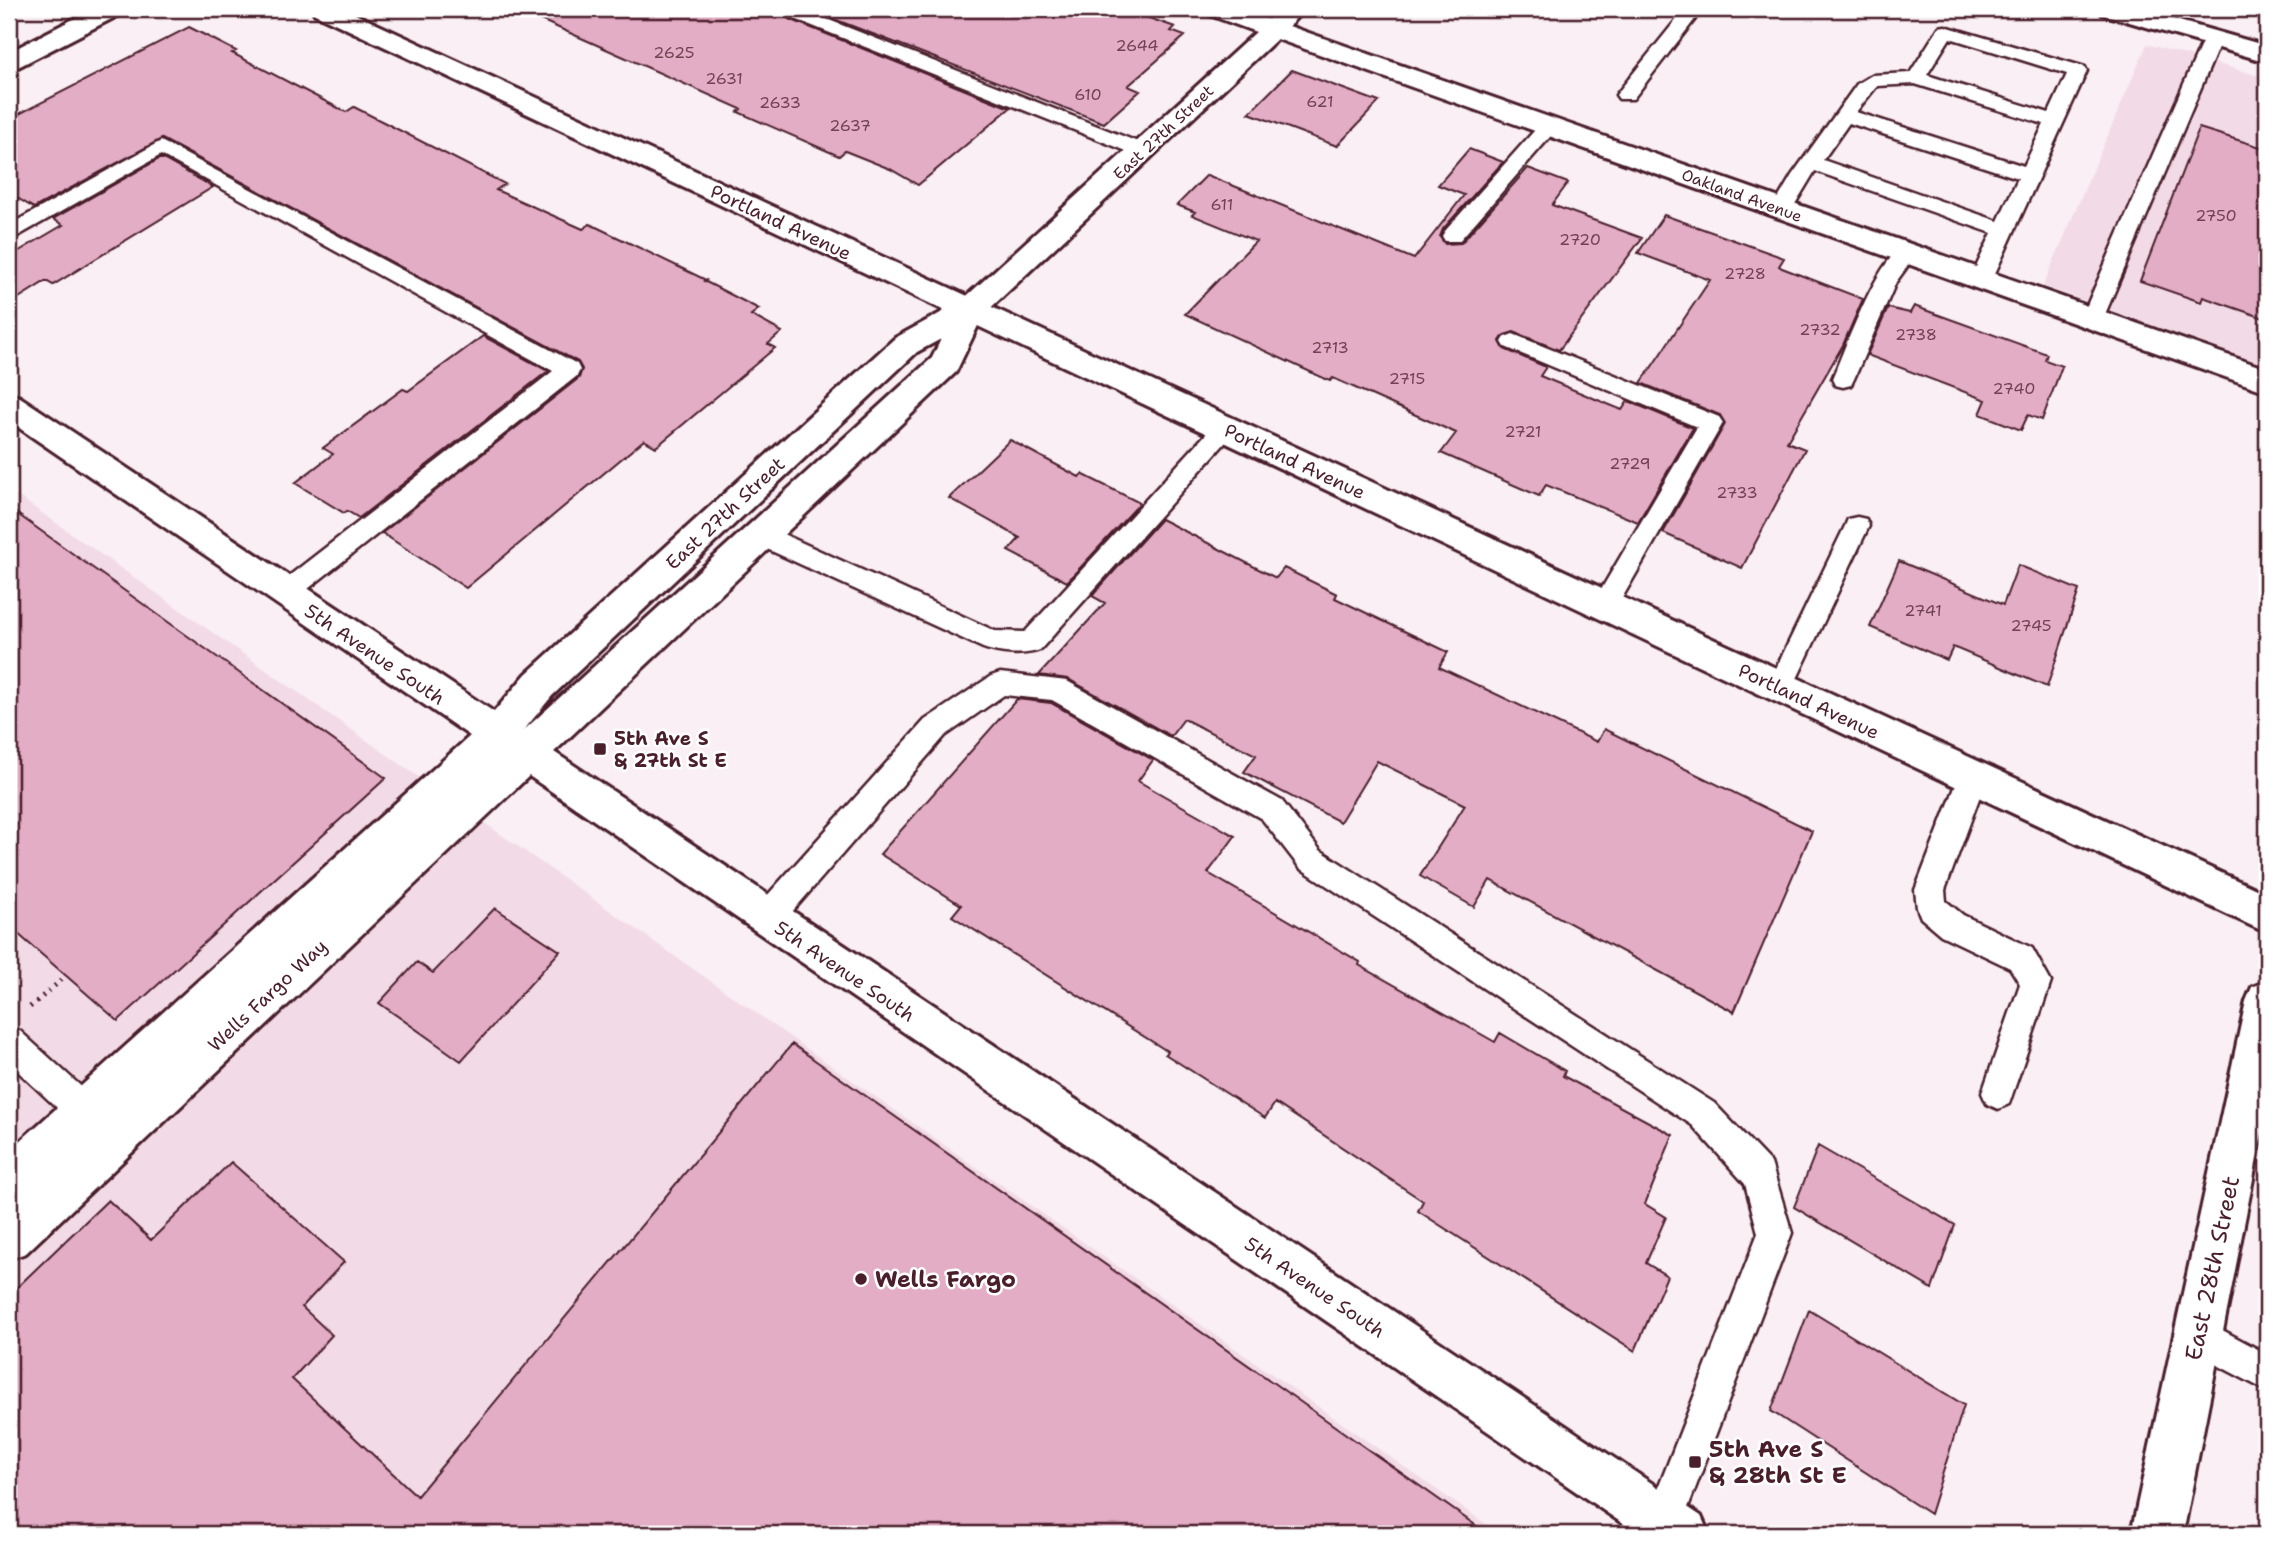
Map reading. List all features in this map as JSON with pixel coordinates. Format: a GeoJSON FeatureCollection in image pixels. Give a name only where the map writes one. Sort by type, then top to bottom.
{"type":"FeatureCollection","features":[{"type":"Feature","properties":{"kind":"street"},"geometry":{"type":"LineString","coordinates":[[9,62],[112,9]]}},
{"type":"Feature","properties":{"kind":"street","name":"Portland Avenue"},"geometry":{"type":"LineString","coordinates":[[324,9],[2267,914]]}},
{"type":"Feature","properties":{"kind":"street","name":"Oakland Avenue"},"geometry":{"type":"LineString","coordinates":[[1216,9],[1283,19],[1549,126],[2267,381]]}},
{"type":"Feature","properties":{"kind":"street"},"geometry":{"type":"LineString","coordinates":[[2111,9],[2162,16],[2213,38],[2267,54]]}},
{"type":"Feature","properties":{"kind":"street","name":"East 27th Street"},"geometry":{"type":"LineString","coordinates":[[511,746],[539,685],[906,345],[970,310],[1283,19]]}},
{"type":"Feature","properties":{"kind":"street","name":"East 27th Street"},"geometry":{"type":"LineString","coordinates":[[511,746],[761,535],[945,363],[970,310]]}},
{"type":"Feature","properties":{"kind":"street","name":"5th Avenue South"},"geometry":{"type":"LineString","coordinates":[[9,405],[1673,1528]]}},
{"type":"Feature","properties":{"kind":"street","name":"Wells Fargo Way"},"geometry":{"type":"LineString","coordinates":[[9,1236],[100,1125],[511,746]]}},
{"type":"Feature","properties":{"kind":"street","name":"East 28th Street"},"geometry":{"type":"LineString","coordinates":[[2157,1534],[2267,1001]]}},
{"type":"Feature","properties":{"kind":"street","name":"Wells Fargo Way"},"geometry":{"type":"LineString","coordinates":[[9,1182],[100,1125]]}},
{"type":"Feature","properties":{"kind":"lane"},"geometry":{"type":"LineString","coordinates":[[786,9],[1141,150]]}},
{"type":"Feature","properties":{"kind":"lane"},"geometry":{"type":"LineString","coordinates":[[1626,95],[1694,9]]}},
{"type":"Feature","properties":{"kind":"lane"},"geometry":{"type":"LineString","coordinates":[[1916,78],[1945,31],[2078,71],[1981,280]]}},
{"type":"Feature","properties":{"kind":"lane"},"geometry":{"type":"LineString","coordinates":[[2092,319],[2213,38]]}},
{"type":"Feature","properties":{"kind":"lane"},"geometry":{"type":"LineString","coordinates":[[1782,209],[1845,115],[1872,81],[1916,78],[2054,121]]}},
{"type":"Feature","properties":{"kind":"lane"},"geometry":{"type":"LineString","coordinates":[[1845,115],[2030,175]]}},
{"type":"Feature","properties":{"kind":"lane"},"geometry":{"type":"LineString","coordinates":[[1452,236],[1549,126]]}},
{"type":"Feature","properties":{"kind":"lane"},"geometry":{"type":"LineString","coordinates":[[9,234],[161,147],[569,370],[285,593]]}},
{"type":"Feature","properties":{"kind":"lane"},"geometry":{"type":"LineString","coordinates":[[1812,163],[2004,230]]}},
{"type":"Feature","properties":{"kind":"lane"},"geometry":{"type":"LineString","coordinates":[[1843,379],[1886,281],[1906,253]]}},
{"type":"Feature","properties":{"kind":"lane"},"geometry":{"type":"LineString","coordinates":[[1513,342],[1711,422],[1605,606]]}},
{"type":"Feature","properties":{"kind":"lane"},"geometry":{"type":"LineString","coordinates":[[761,535],[992,641],[1031,643],[1225,428]]}},
{"type":"Feature","properties":{"kind":"lane"},"geometry":{"type":"LineString","coordinates":[[1780,687],[1857,526]]}},
{"type":"Feature","properties":{"kind":"lane"},"geometry":{"type":"LineString","coordinates":[[766,918],[935,728],[1000,684],[1057,690],[1272,810],[1310,859],[1703,1114],[1759,1175],[1774,1233],[1673,1528]]}},
{"type":"Feature","properties":{"kind":"lane"},"geometry":{"type":"LineString","coordinates":[[1973,777],[1930,890],[1932,908],[1952,925],[2021,958],[2036,982],[1998,1093]]}},
{"type":"Feature","properties":{"kind":"lane"},"geometry":{"type":"LineString","coordinates":[[9,1042],[100,1125]]}},
{"type":"Feature","properties":{"kind":"lane"},"geometry":{"type":"LineString","coordinates":[[2198,1335],[2267,1373]]}},
{"type":"Feature","properties":{"kind":"path"},"geometry":{"type":"LineString","coordinates":[[28,1010],[66,976]]}},
{"type":"Feature","properties":{"kind":"shaded area"},"geometry":{"type":"Polygon","coordinates":[[[2147,44],[2267,78],[2267,367],[2043,286],[2147,44]]]}},
{"type":"Feature","properties":{"kind":"shaded area"},"geometry":{"type":"Polygon","coordinates":[[[9,490],[1500,1534],[9,1534],[9,490]]]}},
{"type":"Feature","properties":{"kind":"building"},"geometry":{"type":"Polygon","coordinates":[[[516,9],[774,9],[779,15],[1010,108],[918,185],[890,169],[845,151],[839,156],[738,112],[741,109],[516,9]]]}},
{"type":"Feature","properties":{"kind":"building"},"geometry":{"type":"Polygon","coordinates":[[[808,9],[1123,9],[1175,27],[1171,31],[1185,36],[1128,86],[1140,91],[1104,123],[808,9]]]}},
{"type":"Feature","properties":{"kind":"building"},"geometry":{"type":"Polygon","coordinates":[[[189,27],[236,51],[232,53],[346,112],[354,107],[505,184],[496,190],[583,229],[590,224],[759,309],[751,315],[782,332],[768,344],[775,348],[656,447],[644,440],[466,588],[382,533],[579,378],[582,369],[578,362],[162,139],[34,208],[9,193],[9,119],[189,27]]]}},
{"type":"Feature","properties":{"kind":"building"},"geometry":{"type":"Polygon","coordinates":[[[1292,70],[1379,102],[1337,146],[1249,113],[1292,70]]]}},
{"type":"Feature","properties":{"kind":"building"},"geometry":{"type":"Polygon","coordinates":[[[2199,128],[2267,149],[2267,319],[2203,297],[2201,302],[2140,281],[2199,128]]]}},
{"type":"Feature","properties":{"kind":"building"},"geometry":{"type":"Polygon","coordinates":[[[1469,149],[1503,162],[1443,229],[1440,237],[1445,244],[1461,243],[1528,168],[1568,183],[1552,205],[1642,238],[1559,350],[1514,332],[1504,335],[1500,341],[1504,349],[1546,367],[1540,376],[1622,410],[1628,401],[1693,428],[1638,522],[1546,485],[1539,496],[1441,453],[1456,433],[1333,378],[1330,381],[1185,314],[1256,241],[1192,215],[1195,212],[1177,205],[1207,175],[1414,259],[1464,195],[1438,185],[1469,149]]]}},
{"type":"Feature","properties":{"kind":"building"},"geometry":{"type":"Polygon","coordinates":[[[161,158],[213,187],[53,285],[46,281],[9,304],[9,257],[63,225],[53,219],[161,158]]]}},
{"type":"Feature","properties":{"kind":"building"},"geometry":{"type":"Polygon","coordinates":[[[1664,215],[1784,258],[1779,266],[1782,268],[1863,299],[1843,345],[1787,442],[1805,449],[1742,568],[1663,533],[1725,424],[1720,415],[1641,383],[1710,280],[1638,253],[1664,215]]]}},
{"type":"Feature","properties":{"kind":"building"},"geometry":{"type":"Polygon","coordinates":[[[1914,306],[2047,354],[2045,360],[2062,366],[2042,420],[2028,415],[2021,430],[1980,414],[1986,400],[1867,355],[1888,308],[1910,313],[1914,306]]]}},
{"type":"Feature","properties":{"kind":"building"},"geometry":{"type":"Polygon","coordinates":[[[483,336],[548,371],[359,518],[347,511],[344,513],[295,483],[333,454],[323,448],[403,389],[408,391],[483,336]]]}},
{"type":"Feature","properties":{"kind":"building"},"geometry":{"type":"Polygon","coordinates":[[[1010,440],[1079,477],[1082,474],[1140,503],[1067,582],[1008,551],[1020,538],[949,498],[1010,440]]]}},
{"type":"Feature","properties":{"kind":"building"},"geometry":{"type":"Polygon","coordinates":[[[9,508],[386,778],[118,1021],[9,926],[9,508]]]}},
{"type":"Feature","properties":{"kind":"building"},"geometry":{"type":"Polygon","coordinates":[[[1161,519],[1276,578],[1284,568],[1337,594],[1335,598],[1448,652],[1439,667],[1597,742],[1604,729],[1812,831],[1734,1012],[1490,880],[1474,907],[1420,876],[1465,805],[1377,761],[1340,822],[1244,772],[1256,755],[1184,719],[1171,736],[1068,679],[1039,675],[1105,603],[1092,596],[1161,519]]]}},
{"type":"Feature","properties":{"kind":"building"},"geometry":{"type":"Polygon","coordinates":[[[1899,561],[2003,605],[2018,565],[2079,590],[2047,687],[1953,647],[1947,660],[1870,627],[1899,561]]]}},
{"type":"Feature","properties":{"kind":"building"},"geometry":{"type":"Polygon","coordinates":[[[1017,699],[1051,703],[1153,760],[1138,781],[1235,836],[1208,873],[1360,962],[1359,965],[1495,1042],[1500,1033],[1565,1071],[1563,1076],[1673,1135],[1645,1204],[1666,1217],[1646,1263],[1667,1276],[1635,1351],[1418,1211],[1423,1201],[1275,1103],[1265,1118],[1165,1054],[1167,1051],[952,916],[961,905],[880,854],[1017,699]]]}},
{"type":"Feature","properties":{"kind":"building"},"geometry":{"type":"Polygon","coordinates":[[[495,908],[560,951],[461,1061],[379,1003],[417,962],[433,973],[495,908]]]}},
{"type":"Feature","properties":{"kind":"building","name":"Wells Fargo"},"geometry":{"type":"Polygon","coordinates":[[[792,1044],[1488,1534],[9,1534],[9,1295],[108,1200],[151,1240],[231,1162],[344,1262],[302,1307],[332,1335],[292,1379],[417,1496],[792,1044]]]}},
{"type":"Feature","properties":{"kind":"building"},"geometry":{"type":"Polygon","coordinates":[[[1818,1146],[1955,1225],[1932,1289],[1794,1207],[1818,1146]]]}},
{"type":"Feature","properties":{"kind":"building"},"geometry":{"type":"Polygon","coordinates":[[[1809,1310],[1964,1405],[1930,1514],[1771,1411],[1809,1310]]]}},
{"type":"Feature","properties":{"kind":"place","name":"5th Ave S & 27th St E"},"geometry":{"type":"Point","coordinates":[600,749]}},
{"type":"Feature","properties":{"kind":"place","name":"Wells Fargo"},"geometry":{"type":"Point","coordinates":[861,1279]}},
{"type":"Feature","properties":{"kind":"place","name":"5th Ave S & 28th St E"},"geometry":{"type":"Point","coordinates":[1695,1462]}}]}
